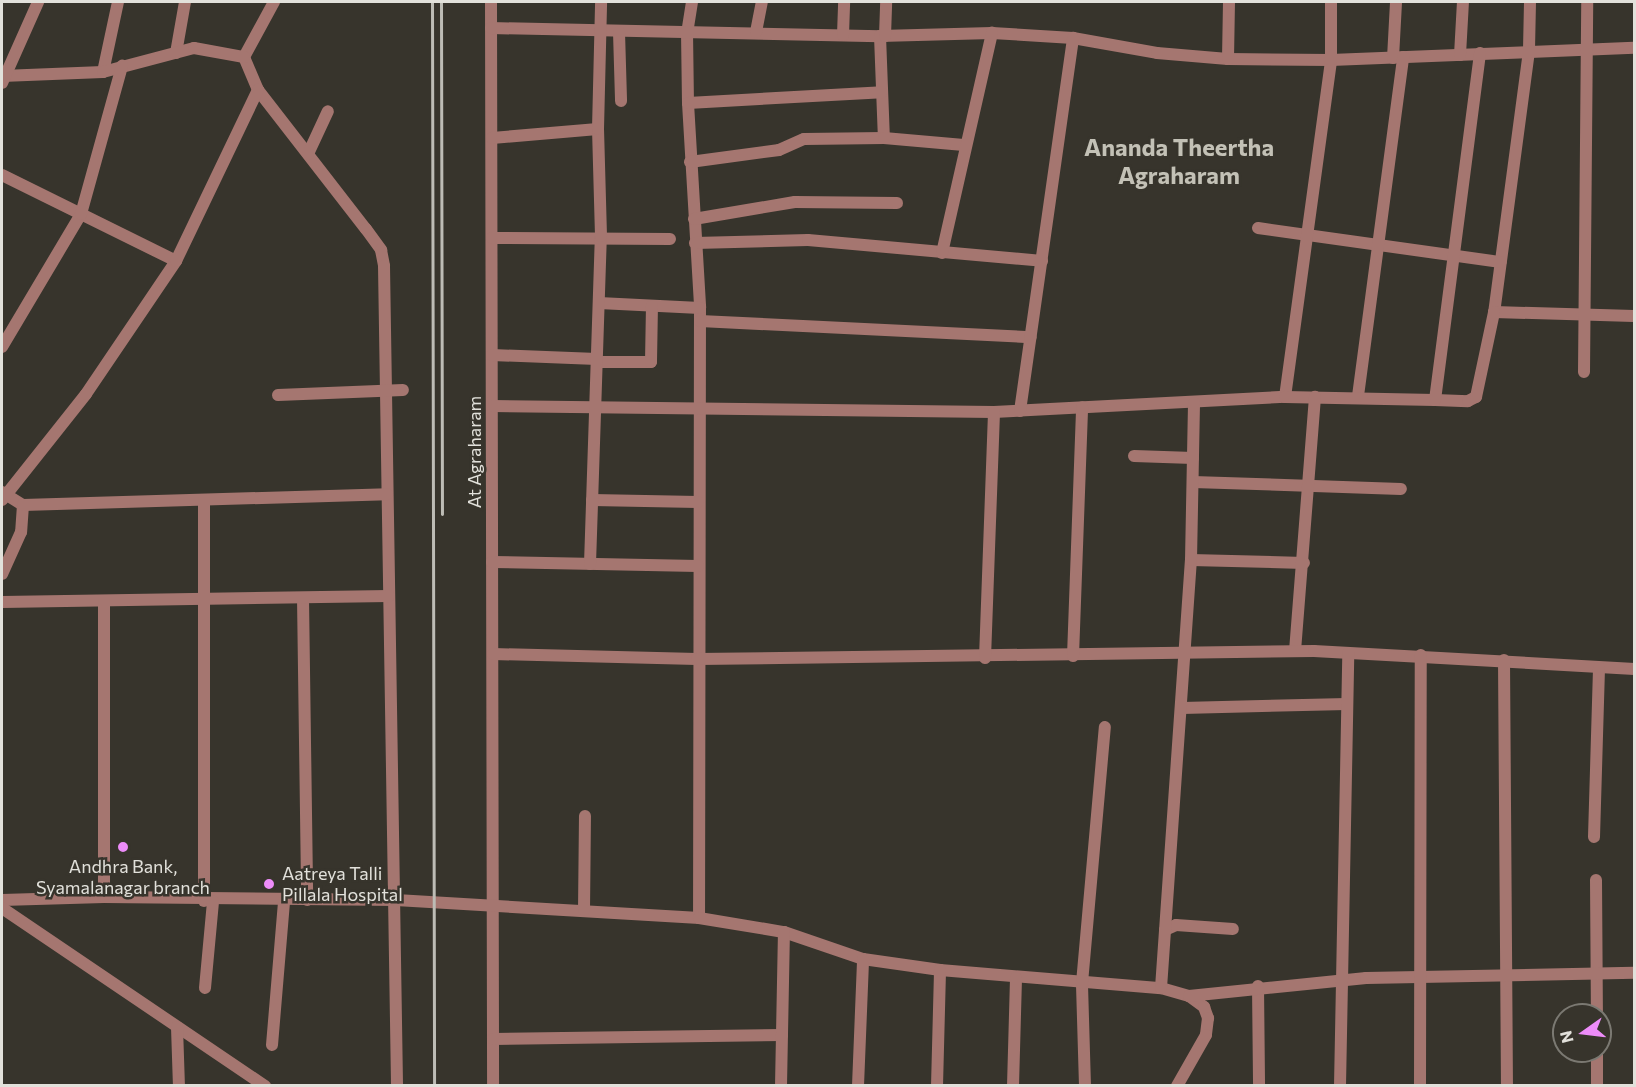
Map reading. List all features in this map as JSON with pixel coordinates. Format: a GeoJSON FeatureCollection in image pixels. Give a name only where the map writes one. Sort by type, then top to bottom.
{"type":"FeatureCollection","features":[{"type":"Feature","properties":{"kind":"street"},"geometry":{"type":"LineString","coordinates":[[38,2],[3,79],[103,72],[194,48],[244,57]]}},
{"type":"Feature","properties":{"kind":"street"},"geometry":{"type":"LineString","coordinates":[[103,72],[118,2]]}},
{"type":"Feature","properties":{"kind":"street"},"geometry":{"type":"LineString","coordinates":[[176,53],[185,2]]}},
{"type":"Feature","properties":{"kind":"street"},"geometry":{"type":"LineString","coordinates":[[244,57],[274,2]]}},
{"type":"Feature","properties":{"kind":"street","name":"At Agraharam"},"geometry":{"type":"LineString","coordinates":[[491,2],[493,1086]]}},
{"type":"Feature","properties":{"kind":"street"},"geometry":{"type":"LineString","coordinates":[[590,564],[598,405],[601,236],[598,32],[601,2]]}},
{"type":"Feature","properties":{"kind":"street"},"geometry":{"type":"LineString","coordinates":[[692,2],[687,32],[688,102],[694,243],[700,314],[697,659],[699,918]]}},
{"type":"Feature","properties":{"kind":"street"},"geometry":{"type":"LineString","coordinates":[[756,32],[762,2]]}},
{"type":"Feature","properties":{"kind":"street"},"geometry":{"type":"LineString","coordinates":[[843,35],[844,2]]}},
{"type":"Feature","properties":{"kind":"street"},"geometry":{"type":"LineString","coordinates":[[884,138],[882,92],[886,2]]}},
{"type":"Feature","properties":{"kind":"street"},"geometry":{"type":"LineString","coordinates":[[1228,59],[1229,2]]}},
{"type":"Feature","properties":{"kind":"street"},"geometry":{"type":"LineString","coordinates":[[1286,398],[1331,60],[1331,2]]}},
{"type":"Feature","properties":{"kind":"street"},"geometry":{"type":"LineString","coordinates":[[1358,396],[1378,243],[1398,57],[1396,2]]}},
{"type":"Feature","properties":{"kind":"street"},"geometry":{"type":"LineString","coordinates":[[1460,55],[1462,2]]}},
{"type":"Feature","properties":{"kind":"street"},"geometry":{"type":"LineString","coordinates":[[492,406],[598,405],[994,412],[1358,396],[1468,401],[1476,397],[1497,312],[1501,262],[1529,51],[1530,2]]}},
{"type":"Feature","properties":{"kind":"street"},"geometry":{"type":"LineString","coordinates":[[1584,372],[1587,2]]}},
{"type":"Feature","properties":{"kind":"street"},"geometry":{"type":"LineString","coordinates":[[491,28],[598,32],[756,32],[883,36],[992,33],[1073,38],[1157,53],[1228,59],[1331,60],[1635,48]]}},
{"type":"Feature","properties":{"kind":"street"},"geometry":{"type":"LineString","coordinates":[[619,32],[621,101]]}},
{"type":"Feature","properties":{"kind":"street"},"geometry":{"type":"LineString","coordinates":[[942,253],[964,145],[992,33]]}},
{"type":"Feature","properties":{"kind":"street"},"geometry":{"type":"LineString","coordinates":[[1020,411],[1073,38]]}},
{"type":"Feature","properties":{"kind":"street"},"geometry":{"type":"LineString","coordinates":[[1435,400],[1480,53]]}},
{"type":"Feature","properties":{"kind":"street"},"geometry":{"type":"LineString","coordinates":[[244,57],[258,90],[381,250],[396,900],[397,1086]]}},
{"type":"Feature","properties":{"kind":"street"},"geometry":{"type":"LineString","coordinates":[[4,339],[81,214],[122,66]]}},
{"type":"Feature","properties":{"kind":"street"},"geometry":{"type":"LineString","coordinates":[[258,90],[176,261],[86,394],[3,495],[23,505],[387,494]]}},
{"type":"Feature","properties":{"kind":"street"},"geometry":{"type":"LineString","coordinates":[[688,102],[882,92]]}},
{"type":"Feature","properties":{"kind":"street"},"geometry":{"type":"LineString","coordinates":[[308,154],[328,111]]}},
{"type":"Feature","properties":{"kind":"street"},"geometry":{"type":"LineString","coordinates":[[492,138],[598,129]]}},
{"type":"Feature","properties":{"kind":"street"},"geometry":{"type":"LineString","coordinates":[[690,162],[779,150],[804,139],[884,138],[964,145]]}},
{"type":"Feature","properties":{"kind":"street"},"geometry":{"type":"LineString","coordinates":[[3,180],[81,214],[176,261]]}},
{"type":"Feature","properties":{"kind":"street"},"geometry":{"type":"LineString","coordinates":[[694,219],[795,202],[897,203]]}},
{"type":"Feature","properties":{"kind":"street"},"geometry":{"type":"LineString","coordinates":[[1258,228],[1309,233],[1501,262]]}},
{"type":"Feature","properties":{"kind":"street"},"geometry":{"type":"LineString","coordinates":[[492,238],[601,236],[670,239]]}},
{"type":"Feature","properties":{"kind":"street"},"geometry":{"type":"LineString","coordinates":[[694,243],[807,240],[1042,261]]}},
{"type":"Feature","properties":{"kind":"street"},"geometry":{"type":"LineString","coordinates":[[599,303],[652,306],[700,314],[1031,337]]}},
{"type":"Feature","properties":{"kind":"street"},"geometry":{"type":"LineString","coordinates":[[492,355],[651,362],[652,306]]}},
{"type":"Feature","properties":{"kind":"street"},"geometry":{"type":"LineString","coordinates":[[1497,312],[1635,316]]}},
{"type":"Feature","properties":{"kind":"street"},"geometry":{"type":"LineString","coordinates":[[278,395],[403,390]]}},
{"type":"Feature","properties":{"kind":"street"},"geometry":{"type":"LineString","coordinates":[[1294,651],[1304,563],[1315,397]]}},
{"type":"Feature","properties":{"kind":"street"},"geometry":{"type":"LineString","coordinates":[[1161,988],[1191,560],[1194,403]]}},
{"type":"Feature","properties":{"kind":"street"},"geometry":{"type":"LineString","coordinates":[[1073,656],[1082,407]]}},
{"type":"Feature","properties":{"kind":"street"},"geometry":{"type":"LineString","coordinates":[[985,658],[994,412]]}},
{"type":"Feature","properties":{"kind":"street"},"geometry":{"type":"LineString","coordinates":[[1134,456],[1193,458]]}},
{"type":"Feature","properties":{"kind":"street"},"geometry":{"type":"LineString","coordinates":[[1192,482],[1401,489]]}},
{"type":"Feature","properties":{"kind":"street"},"geometry":{"type":"LineString","coordinates":[[204,500],[201,602],[208,901],[205,988]]}},
{"type":"Feature","properties":{"kind":"street"},"geometry":{"type":"LineString","coordinates":[[592,500],[698,502]]}},
{"type":"Feature","properties":{"kind":"street"},"geometry":{"type":"LineString","coordinates":[[2,574],[21,532],[23,505]]}},
{"type":"Feature","properties":{"kind":"street"},"geometry":{"type":"LineString","coordinates":[[1191,560],[1304,563]]}},
{"type":"Feature","properties":{"kind":"street"},"geometry":{"type":"LineString","coordinates":[[492,562],[698,566]]}},
{"type":"Feature","properties":{"kind":"street"},"geometry":{"type":"LineString","coordinates":[[2,602],[201,602],[389,596]]}},
{"type":"Feature","properties":{"kind":"street"},"geometry":{"type":"LineString","coordinates":[[303,598],[307,900]]}},
{"type":"Feature","properties":{"kind":"street"},"geometry":{"type":"LineString","coordinates":[[104,602],[104,897]]}},
{"type":"Feature","properties":{"kind":"street"},"geometry":{"type":"LineString","coordinates":[[493,654],[697,659],[985,658],[1184,650],[1294,651],[1421,655],[1635,669]]}},
{"type":"Feature","properties":{"kind":"street"},"geometry":{"type":"LineString","coordinates":[[1340,1086],[1339,980],[1348,653]]}},
{"type":"Feature","properties":{"kind":"street"},"geometry":{"type":"LineString","coordinates":[[1420,1086],[1421,655]]}},
{"type":"Feature","properties":{"kind":"street"},"geometry":{"type":"LineString","coordinates":[[1504,660],[1504,976],[1507,1086]]}},
{"type":"Feature","properties":{"kind":"street"},"geometry":{"type":"LineString","coordinates":[[1594,837],[1599,668]]}},
{"type":"Feature","properties":{"kind":"street"},"geometry":{"type":"LineString","coordinates":[[1182,708],[1347,704]]}},
{"type":"Feature","properties":{"kind":"street"},"geometry":{"type":"LineString","coordinates":[[1085,1086],[1082,983],[1105,727]]}},
{"type":"Feature","properties":{"kind":"street"},"geometry":{"type":"LineString","coordinates":[[584,910],[585,816]]}},
{"type":"Feature","properties":{"kind":"street"},"geometry":{"type":"LineString","coordinates":[[1596,880],[1597,1003]]}},
{"type":"Feature","properties":{"kind":"street"},"geometry":{"type":"LineString","coordinates":[[2,900],[104,897],[208,901],[396,900],[492,903],[699,918],[784,932],[863,959],[1016,978],[1161,988],[1189,996],[1204,1007],[1207,1027],[1177,1086]]}},
{"type":"Feature","properties":{"kind":"street"},"geometry":{"type":"LineString","coordinates":[[272,1045],[284,901]]}},
{"type":"Feature","properties":{"kind":"street"},"geometry":{"type":"LineString","coordinates":[[2,908],[265,1086]]}},
{"type":"Feature","properties":{"kind":"street"},"geometry":{"type":"LineString","coordinates":[[1165,930],[1176,925],[1233,929]]}},
{"type":"Feature","properties":{"kind":"street"},"geometry":{"type":"LineString","coordinates":[[782,1086],[784,932]]}},
{"type":"Feature","properties":{"kind":"street"},"geometry":{"type":"LineString","coordinates":[[858,1086],[863,959]]}},
{"type":"Feature","properties":{"kind":"street"},"geometry":{"type":"LineString","coordinates":[[937,1086],[940,970]]}},
{"type":"Feature","properties":{"kind":"street"},"geometry":{"type":"LineString","coordinates":[[1189,996],[1258,986],[1339,980],[1635,973]]}},
{"type":"Feature","properties":{"kind":"street"},"geometry":{"type":"LineString","coordinates":[[1013,1086],[1016,978]]}},
{"type":"Feature","properties":{"kind":"street"},"geometry":{"type":"LineString","coordinates":[[1258,986],[1259,1086]]}},
{"type":"Feature","properties":{"kind":"street"},"geometry":{"type":"LineString","coordinates":[[177,1027],[179,1086]]}},
{"type":"Feature","properties":{"kind":"street"},"geometry":{"type":"LineString","coordinates":[[493,1039],[782,1035]]}},
{"type":"Feature","properties":{"kind":"street"},"geometry":{"type":"LineString","coordinates":[[1597,1063],[1597,1086]]}},
{"type":"Feature","properties":{"kind":"railway"},"geometry":{"type":"LineString","coordinates":[[432,2],[434,1086]]}},
{"type":"Feature","properties":{"kind":"railway"},"geometry":{"type":"LineString","coordinates":[[441,2],[442,514]]}},
{"type":"Feature","properties":{"kind":"place","name":"Andhra Bank, Syamalanagar branch"},"geometry":{"type":"Point","coordinates":[123,847]}},
{"type":"Feature","properties":{"kind":"place","name":"Aatreya Talli Pillala Hospital"},"geometry":{"type":"Point","coordinates":[269,884]}},
{"type":"Feature","properties":{"kind":"district","name":"Ananda Theertha Agraharam"},"geometry":{"type":"Point","coordinates":[1179,161]}}]}
